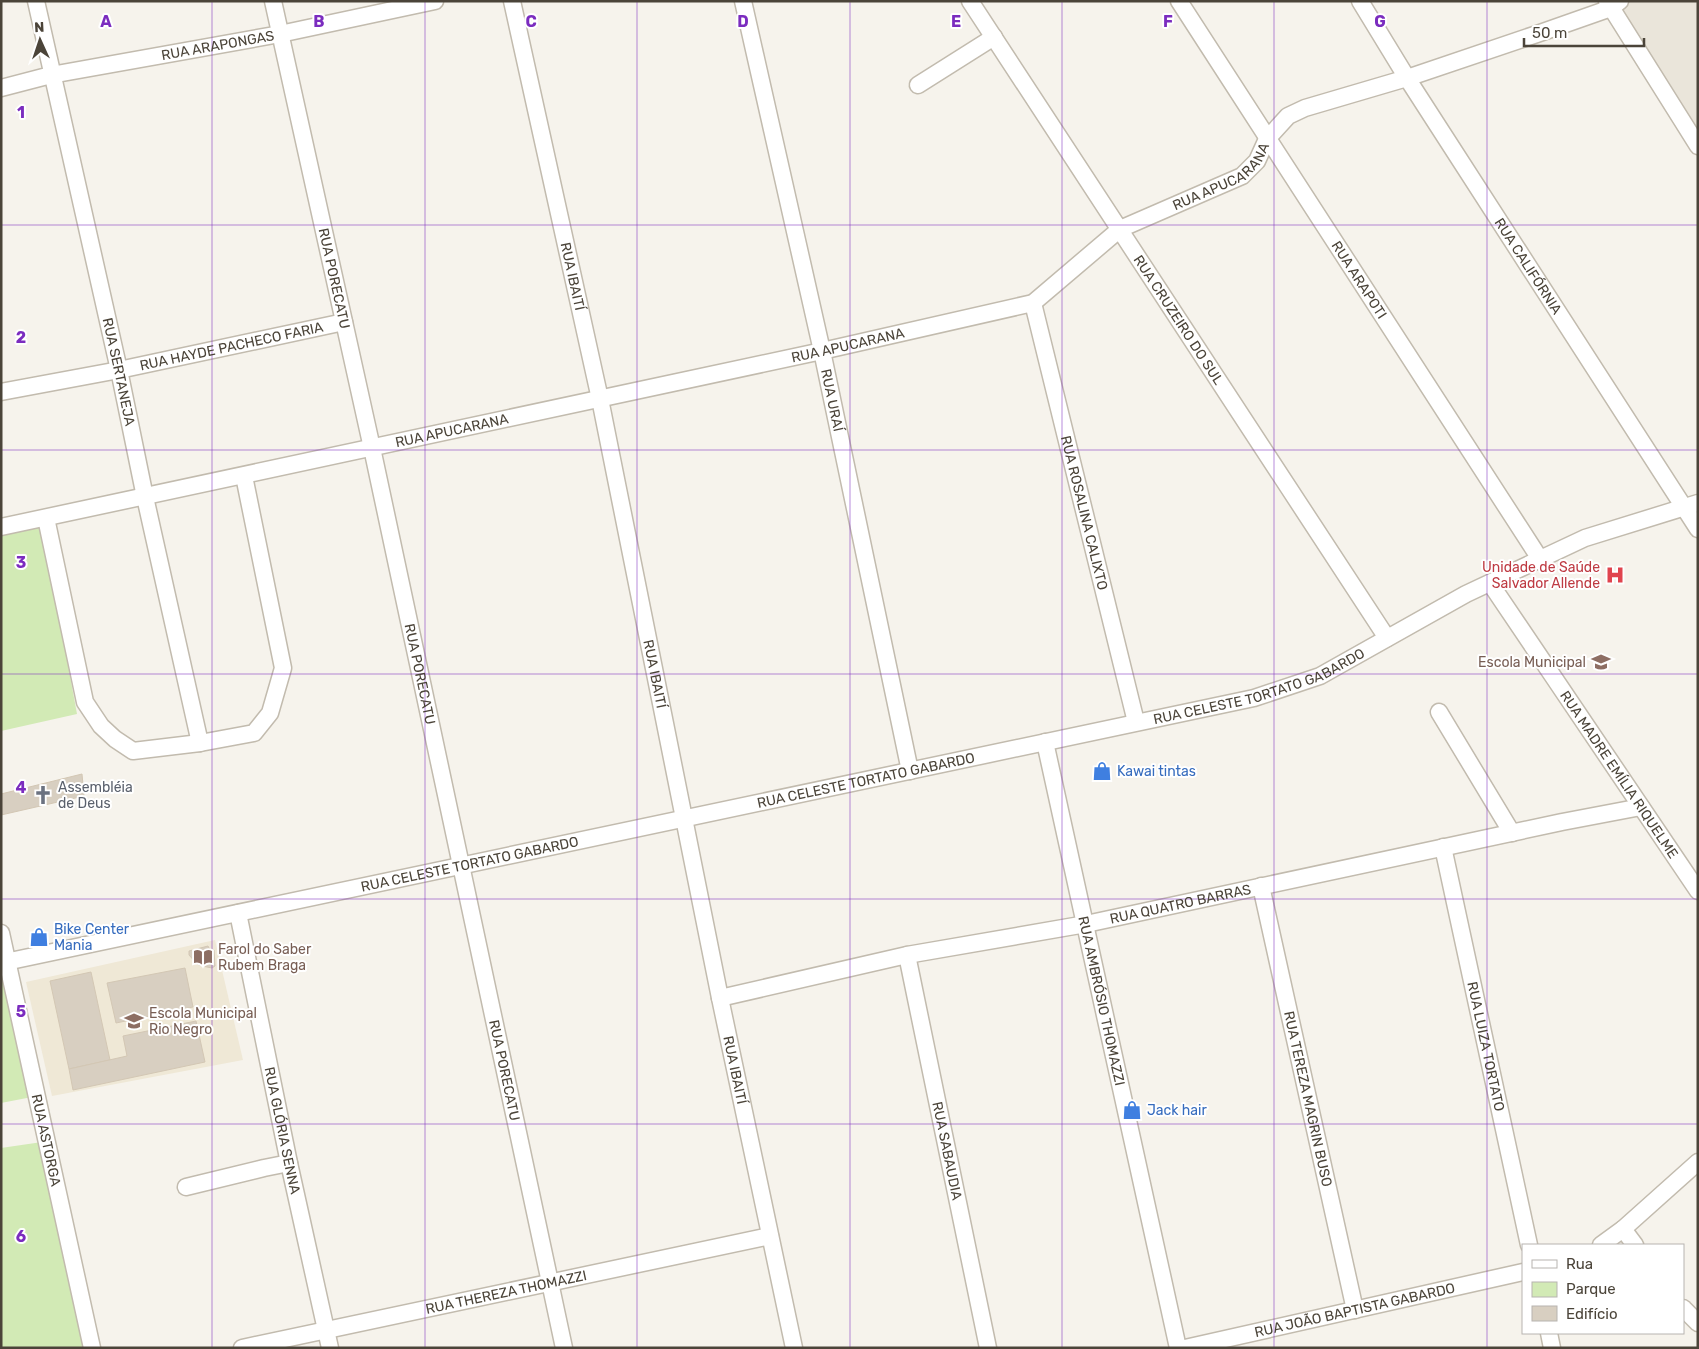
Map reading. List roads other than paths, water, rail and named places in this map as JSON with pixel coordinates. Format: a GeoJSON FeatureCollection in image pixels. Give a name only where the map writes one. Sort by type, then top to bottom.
{"type":"FeatureCollection","features":[{"type":"Feature","properties":{"kind":"street","name":"RUA SERTANEJA"},"geometry":{"type":"LineString","coordinates":[[36,1],[200,743]]}},
{"type":"Feature","properties":{"kind":"street","name":"RUA PORECATU"},"geometry":{"type":"LineString","coordinates":[[272,1],[372,448],[564,1348]]}},
{"type":"Feature","properties":{"kind":"street","name":"RUA ARAPONGAS"},"geometry":{"type":"LineString","coordinates":[[1,88],[51,75],[280,34],[435,1]]}},
{"type":"Feature","properties":{"kind":"street","name":"RUA IBAITÍ"},"geometry":{"type":"LineString","coordinates":[[512,1],[600,399],[720,998],[794,1348]]}},
{"type":"Feature","properties":{"kind":"street","name":"RUA URAÍ"},"geometry":{"type":"LineString","coordinates":[[743,1],[822,351],[910,770]]}},
{"type":"Feature","properties":{"kind":"street","name":"RUA CRUZEIRO DO SUL"},"geometry":{"type":"LineString","coordinates":[[970,1],[1387,638]]}},
{"type":"Feature","properties":{"kind":"street","name":"RUA ARAPOTI"},"geometry":{"type":"LineString","coordinates":[[1179,1],[1540,559]]}},
{"type":"Feature","properties":{"kind":"street","name":"RUA CALIFÓRNIA"},"geometry":{"type":"LineString","coordinates":[[1360,1],[1407,78],[1691,505],[1698,529]]}},
{"type":"Feature","properties":{"kind":"street","name":"RUA APUCARANA"},"geometry":{"type":"LineString","coordinates":[[1,527],[822,351],[1032,303],[1120,228],[1242,176],[1256,161],[1267,139],[1288,116],[1305,108],[1407,78],[1537,34],[1613,3]]}},
{"type":"Feature","properties":{"kind":"street"},"geometry":{"type":"LineString","coordinates":[[1613,3],[1698,146]]}},
{"type":"Feature","properties":{"kind":"street"},"geometry":{"type":"LineString","coordinates":[[918,85],[994,36]]}},
{"type":"Feature","properties":{"kind":"street","name":"RUA ROSALINA CALIXTO"},"geometry":{"type":"LineString","coordinates":[[1032,303],[1136,722]]}},
{"type":"Feature","properties":{"kind":"street","name":"RUA HAYDE PACHECO FARIA"},"geometry":{"type":"LineString","coordinates":[[1,392],[119,370],[344,322]]}},
{"type":"Feature","properties":{"kind":"street"},"geometry":{"type":"LineString","coordinates":[[46,518],[85,702],[101,726],[133,752],[200,743],[254,733],[270,713],[283,668],[244,476]]}},
{"type":"Feature","properties":{"kind":"street","name":"RUA CELESTE TORTATO GABARDO"},"geometry":{"type":"LineString","coordinates":[[4,962],[1254,698],[1320,676],[1466,594],[1585,538],[1691,505]]}},
{"type":"Feature","properties":{"kind":"street","name":"RUA MADRE EMÍLIA RIQUELME"},"geometry":{"type":"LineString","coordinates":[[1490,583],[1698,891]]}},
{"type":"Feature","properties":{"kind":"street"},"geometry":{"type":"LineString","coordinates":[[1439,712],[1512,833]]}},
{"type":"Feature","properties":{"kind":"street","name":"RUA AMBRÓSIO THOMAZZI"},"geometry":{"type":"LineString","coordinates":[[1045,742],[1178,1348]]}},
{"type":"Feature","properties":{"kind":"street","name":"RUA QUATRO BARRAS"},"geometry":{"type":"LineString","coordinates":[[720,998],[907,955],[1086,924],[1443,847],[1641,807]]}},
{"type":"Feature","properties":{"kind":"street","name":"RUA LUIZA TORTATO"},"geometry":{"type":"LineString","coordinates":[[1443,847],[1529,1244]]}},
{"type":"Feature","properties":{"kind":"street","name":"RUA TEREZA MAGRIN BUSO"},"geometry":{"type":"LineString","coordinates":[[1261,886],[1355,1310]]}},
{"type":"Feature","properties":{"kind":"street","name":"RUA GLÓRIA SENNA"},"geometry":{"type":"LineString","coordinates":[[238,913],[289,1163],[330,1348]]}},
{"type":"Feature","properties":{"kind":"street","name":"RUA ASTORGA"},"geometry":{"type":"LineString","coordinates":[[1,933],[4,962],[92,1348]]}},
{"type":"Feature","properties":{"kind":"street","name":"RUA SABAUDIA"},"geometry":{"type":"LineString","coordinates":[[907,955],[988,1348]]}},
{"type":"Feature","properties":{"kind":"street"},"geometry":{"type":"LineString","coordinates":[[1602,1244],[1623,1229],[1698,1162]]}},
{"type":"Feature","properties":{"kind":"street"},"geometry":{"type":"LineString","coordinates":[[186,1188],[289,1163]]}},
{"type":"Feature","properties":{"kind":"street"},"geometry":{"type":"LineString","coordinates":[[1623,1229],[1633,1244]]}},
{"type":"Feature","properties":{"kind":"street","name":"RUA THEREZA THOMAZZI"},"geometry":{"type":"LineString","coordinates":[[242,1348],[770,1236]]}},
{"type":"Feature","properties":{"kind":"street","name":"RUA JOÃO BAPTISTA GABARDO"},"geometry":{"type":"LineString","coordinates":[[1185,1348],[1522,1272]]}},
{"type":"Feature","properties":{"kind":"street"},"geometry":{"type":"LineString","coordinates":[[1684,1309],[1698,1323]]}},
{"type":"Feature","properties":{"kind":"street"},"geometry":{"type":"LineString","coordinates":[[1548,1334],[1552,1348]]}},
{"type":"Feature","properties":{"kind":"place","name":"Unidade de Saúde Salvador Allende"},"geometry":{"type":"Point","coordinates":[1615,575]}},
{"type":"Feature","properties":{"kind":"place","name":"Escola Municipal"},"geometry":{"type":"Point","coordinates":[1601,662]}},
{"type":"Feature","properties":{"kind":"place","name":"Kawai tintas"},"geometry":{"type":"Point","coordinates":[1102,771]}},
{"type":"Feature","properties":{"kind":"place","name":"Assembléia de Deus"},"geometry":{"type":"Point","coordinates":[43,795]}},
{"type":"Feature","properties":{"kind":"place","name":"Bike Center Mania"},"geometry":{"type":"Point","coordinates":[39,937]}},
{"type":"Feature","properties":{"kind":"place","name":"Farol do Saber Rubem Braga"},"geometry":{"type":"Point","coordinates":[203,957]}},
{"type":"Feature","properties":{"kind":"place","name":"Escola Municipal Rio Negro"},"geometry":{"type":"Point","coordinates":[134,1021]}},
{"type":"Feature","properties":{"kind":"place","name":"Jack hair"},"geometry":{"type":"Point","coordinates":[1132,1110]}}]}
